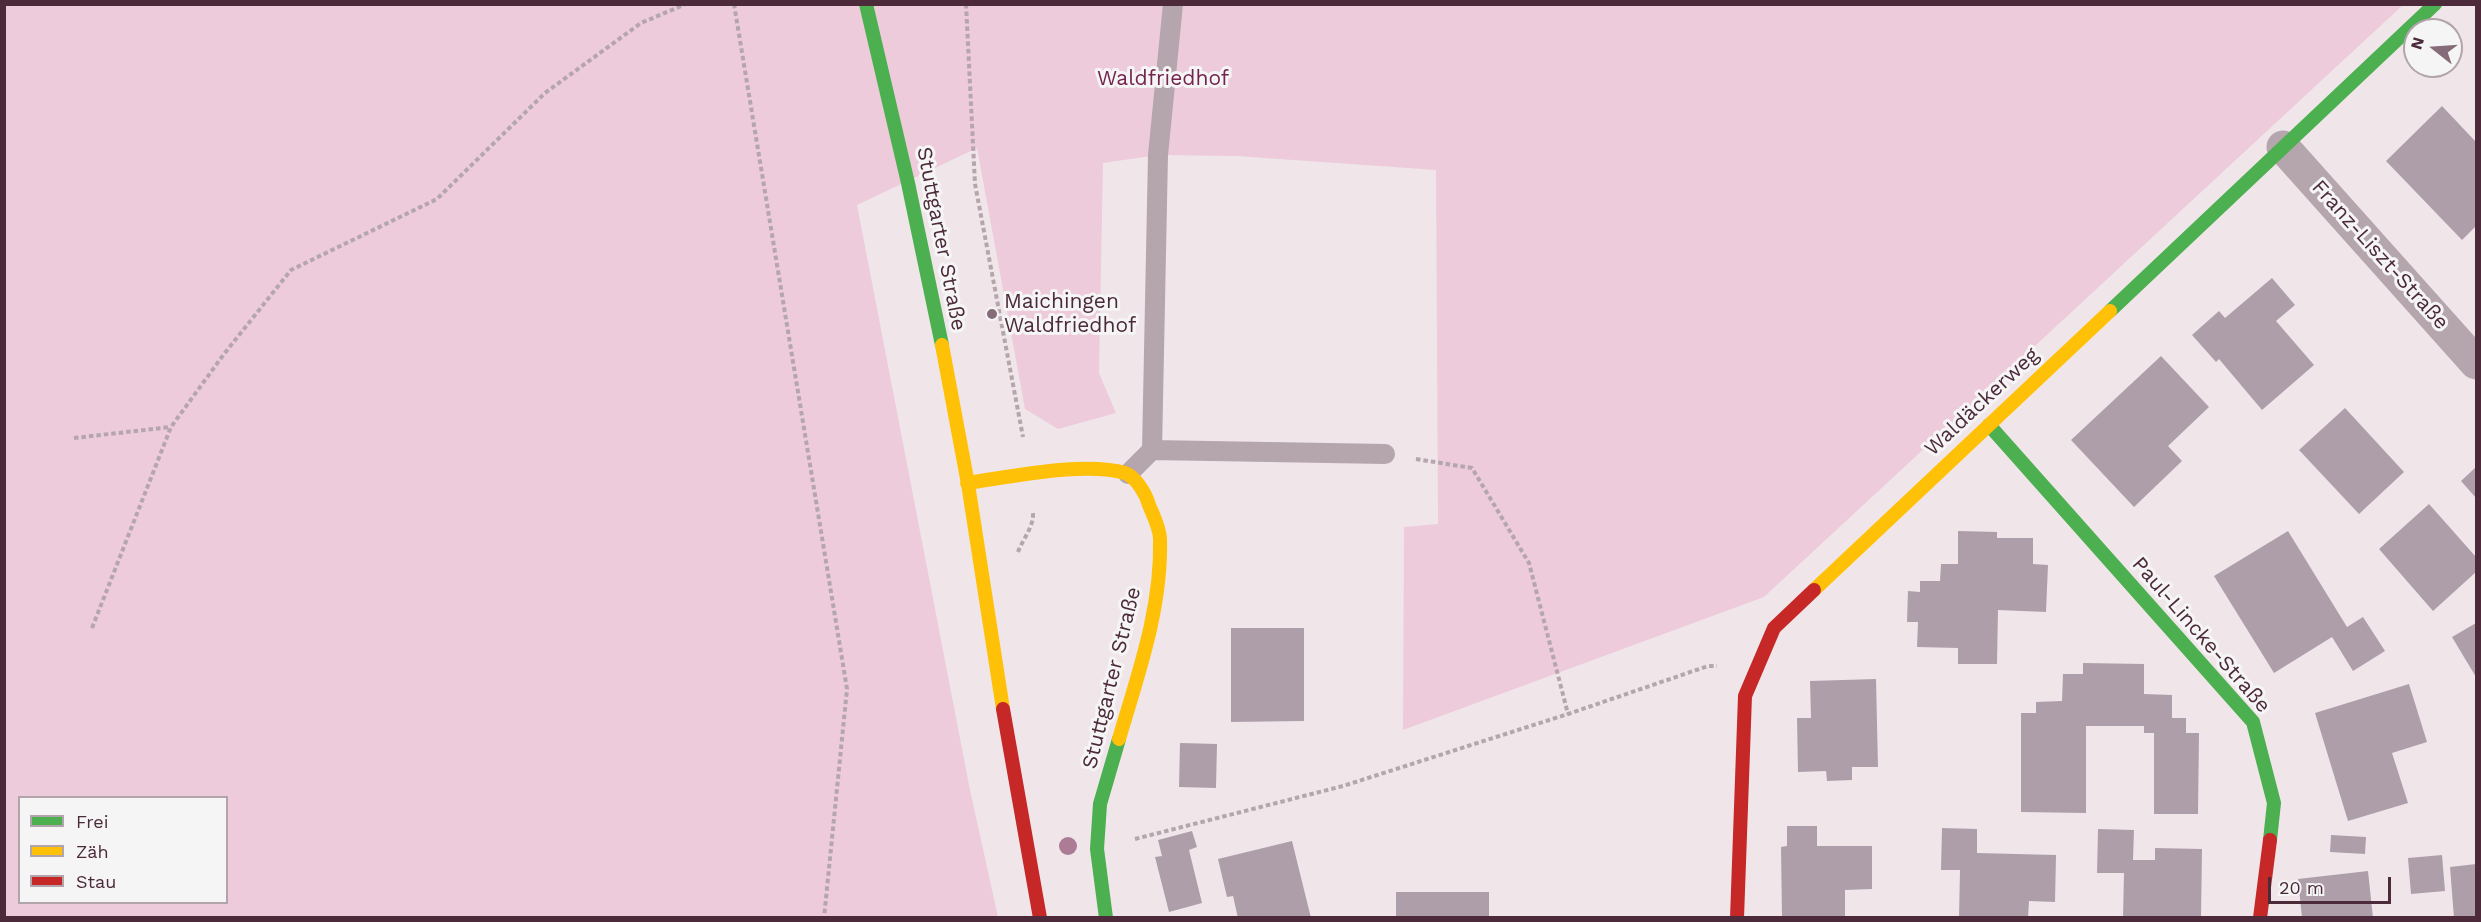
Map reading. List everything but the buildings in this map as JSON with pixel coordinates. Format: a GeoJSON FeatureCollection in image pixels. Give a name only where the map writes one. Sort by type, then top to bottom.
{"type":"FeatureCollection","features":[{"type":"Feature","properties":{"kind":"street","name":"Stuttgarter Straße"},"geometry":{"type":"LineString","coordinates":[[866,4],[905,158],[967,483],[1018,812],[1040,918]]}},
{"type":"Feature","properties":{"kind":"street","name":"Waldäckerweg"},"geometry":{"type":"LineString","coordinates":[[1737,918],[1745,696],[1756,665],[1774,628],[2435,4]]}},
{"type":"Feature","properties":{"kind":"street","name":"Franz-Liszt-Straße"},"geometry":{"type":"LineString","coordinates":[[2283,147],[2476,363]]}},
{"type":"Feature","properties":{"kind":"street","name":"Paul-Lincke-Straße"},"geometry":{"type":"LineString","coordinates":[[1989,425],[2253,722],[2274,803],[2260,918]]}},
{"type":"Feature","properties":{"kind":"street"},"geometry":{"type":"LineString","coordinates":[[967,483],[1030,474],[1102,469],[1128,474]]}},
{"type":"Feature","properties":{"kind":"street","name":"Stuttgarter Straße"},"geometry":{"type":"LineString","coordinates":[[1106,918],[1097,849],[1100,804],[1150,628],[1157,584],[1160,537],[1146,494],[1128,474]]}},
{"type":"Feature","properties":{"kind":"lane"},"geometry":{"type":"LineString","coordinates":[[1128,474],[1152,450],[1158,155],[1173,4]]}},
{"type":"Feature","properties":{"kind":"lane"},"geometry":{"type":"LineString","coordinates":[[1152,450],[1385,454]]}},
{"type":"Feature","properties":{"kind":"path"},"geometry":{"type":"LineString","coordinates":[[92,628],[171,427],[224,354],[291,270],[437,200],[544,93],[641,23],[686,4]]}},
{"type":"Feature","properties":{"kind":"path"},"geometry":{"type":"LineString","coordinates":[[734,4],[847,689],[824,918]]}},
{"type":"Feature","properties":{"kind":"path"},"geometry":{"type":"LineString","coordinates":[[966,4],[975,184],[1030,474],[1034,522],[1021,544],[1019,562]]}},
{"type":"Feature","properties":{"kind":"path"},"geometry":{"type":"LineString","coordinates":[[74,438],[171,427]]}},
{"type":"Feature","properties":{"kind":"path"},"geometry":{"type":"LineString","coordinates":[[1385,454],[1472,468],[1529,563],[1568,714]]}},
{"type":"Feature","properties":{"kind":"path"},"geometry":{"type":"LineString","coordinates":[[1097,849],[1343,786],[1568,714],[1708,666],[1756,665]]}},
{"type":"Feature","properties":{"kind":"green space","name":"Waldfriedhof"},"geometry":{"type":"Polygon","coordinates":[[[5,5],[2403,5],[1764,597],[1403,730],[1404,527],[1438,524],[1436,170],[1236,156],[1158,155],[1103,163],[1099,373],[1116,413],[1058,429],[1025,409],[977,148],[857,205],[970,790],[998,917],[5,918],[5,5]]]}},
{"type":"Feature","properties":{"kind":"traffic: fast"},"geometry":{"type":"LineString","coordinates":[[866,4],[908,183],[942,345]]}},
{"type":"Feature","properties":{"kind":"traffic: fast"},"geometry":{"type":"LineString","coordinates":[[2110,311],[2435,4]]}},
{"type":"Feature","properties":{"kind":"traffic: fast"},"geometry":{"type":"LineString","coordinates":[[1989,425],[2253,722],[2274,803],[2270,840]]}},
{"type":"Feature","properties":{"kind":"traffic: fast"},"geometry":{"type":"LineString","coordinates":[[1106,918],[1097,849],[1100,804],[1119,739]]}},
{"type":"Feature","properties":{"kind":"traffic: slow"},"geometry":{"type":"LineString","coordinates":[[1814,590],[2110,311]]}},
{"type":"Feature","properties":{"kind":"traffic: slow"},"geometry":{"type":"LineString","coordinates":[[942,345],[968,484],[1003,709]]}},
{"type":"Feature","properties":{"kind":"traffic: slow"},"geometry":{"type":"LineString","coordinates":[[967,483],[1047,471],[1089,469],[1125,473],[1133,478],[1143,491],[1159,530],[1160,565],[1153,615],[1119,739]]}},
{"type":"Feature","properties":{"kind":"traffic: jam"},"geometry":{"type":"LineString","coordinates":[[1737,918],[1745,696],[1774,628],[1814,590]]}},
{"type":"Feature","properties":{"kind":"traffic: jam"},"geometry":{"type":"LineString","coordinates":[[1003,709],[1040,918]]}},
{"type":"Feature","properties":{"kind":"traffic: jam"},"geometry":{"type":"LineString","coordinates":[[2260,918],[2270,840]]}},
{"type":"Feature","properties":{"kind":"place","name":"Maichingen Waldfriedhof"},"geometry":{"type":"Point","coordinates":[992,314]}}]}
